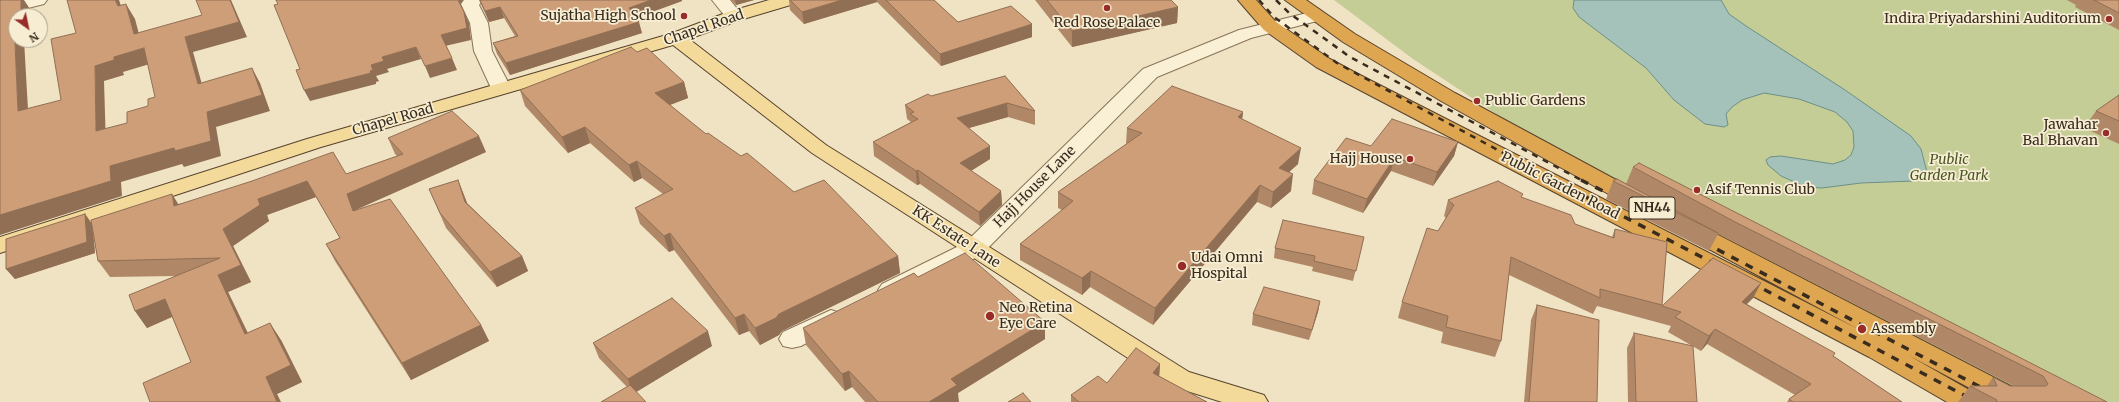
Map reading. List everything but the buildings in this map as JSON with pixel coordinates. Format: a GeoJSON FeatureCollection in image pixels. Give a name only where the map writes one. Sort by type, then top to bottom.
{"type":"FeatureCollection","features":[{"type":"Feature","properties":{"kind":"highway","name":"Public Garden Road"},"geometry":{"type":"LineString","coordinates":[[1247,0],[1270,26],[1323,63],[1878,350],[1969,402]]}},
{"type":"Feature","properties":{"kind":"highway","name":"NH44"},"geometry":{"type":"LineString","coordinates":[[1294,0],[1315,16],[1448,97],[1665,216],[2019,402]]}},
{"type":"Feature","properties":{"kind":"main road","name":"Chapel Road"},"geometry":{"type":"LineString","coordinates":[[0,245],[314,142],[676,38],[734,16],[788,0]]}},
{"type":"Feature","properties":{"kind":"main road","name":"KK Estate Lane"},"geometry":{"type":"LineString","coordinates":[[676,38],[819,148],[973,249],[1180,379],[1254,402]]}},
{"type":"Feature","properties":{"kind":"street"},"geometry":{"type":"LineString","coordinates":[[0,10],[38,0]]}},
{"type":"Feature","properties":{"kind":"street"},"geometry":{"type":"LineString","coordinates":[[474,0],[470,4],[479,23],[483,51],[501,88]]}},
{"type":"Feature","properties":{"kind":"street"},"geometry":{"type":"LineString","coordinates":[[721,0],[734,16]]}},
{"type":"Feature","properties":{"kind":"street","name":"Hajj House Lane"},"geometry":{"type":"LineString","coordinates":[[869,301],[973,249],[1150,74],[1245,34],[1270,26],[1315,16]]}},
{"type":"Feature","properties":{"kind":"street"},"geometry":{"type":"LineString","coordinates":[[792,339],[848,311]]}},
{"type":"Feature","properties":{"kind":"green space","name":"Public Garden Park"},"geometry":{"type":"Polygon","coordinates":[[[1334,0],[2119,0],[2119,402],[2033,402],[1525,133],[1413,59],[1334,0]]]}},
{"type":"Feature","properties":{"kind":"water"},"geometry":{"type":"Polygon","coordinates":[[[1574,0],[1721,0],[1729,14],[1845,90],[1911,136],[1921,149],[1927,172],[1924,177],[1914,181],[1861,183],[1822,188],[1806,187],[1781,176],[1768,165],[1766,160],[1770,157],[1781,156],[1833,164],[1845,160],[1851,155],[1854,147],[1853,131],[1847,122],[1835,112],[1799,99],[1764,93],[1742,100],[1732,107],[1726,114],[1728,125],[1724,127],[1705,124],[1674,100],[1646,68],[1579,17],[1573,8],[1574,0]]]}},
{"type":"Feature","properties":{"kind":"railway"},"geometry":{"type":"LineString","coordinates":[[1259,0],[1274,17],[1337,63],[1555,181]]}},
{"type":"Feature","properties":{"kind":"railway"},"geometry":{"type":"LineString","coordinates":[[1276,0],[1289,13],[1350,57],[1583,181]]}},
{"type":"Feature","properties":{"kind":"railway"},"geometry":{"type":"LineString","coordinates":[[1553,180],[1719,266]]}},
{"type":"Feature","properties":{"kind":"railway"},"geometry":{"type":"LineString","coordinates":[[1583,181],[1617,198]]}},
{"type":"Feature","properties":{"kind":"railway"},"geometry":{"type":"LineString","coordinates":[[1703,242],[2009,402]]}},
{"type":"Feature","properties":{"kind":"railway"},"geometry":{"type":"LineString","coordinates":[[1750,282],[1977,402]]}},
{"type":"Feature","properties":{"kind":"place","name":"Red Rose Palace"},"geometry":{"type":"Point","coordinates":[1107,8]}},
{"type":"Feature","properties":{"kind":"place","name":"Sujatha High School"},"geometry":{"type":"Point","coordinates":[684,16]}},
{"type":"Feature","properties":{"kind":"place","name":"Indira Priyadarshini Auditorium"},"geometry":{"type":"Point","coordinates":[2109,19]}},
{"type":"Feature","properties":{"kind":"place","name":"Public Gardens"},"geometry":{"type":"Point","coordinates":[1477,101]}},
{"type":"Feature","properties":{"kind":"place","name":"Jawahar Bal Bhavan"},"geometry":{"type":"Point","coordinates":[2106,133]}},
{"type":"Feature","properties":{"kind":"place","name":"Hajj House"},"geometry":{"type":"Point","coordinates":[1410,159]}},
{"type":"Feature","properties":{"kind":"place","name":"Asif Tennis Club"},"geometry":{"type":"Point","coordinates":[1697,190]}},
{"type":"Feature","properties":{"kind":"place","name":"Udai Omni Hospital"},"geometry":{"type":"Point","coordinates":[1182,266]}},
{"type":"Feature","properties":{"kind":"place","name":"Neo Retina Eye Care"},"geometry":{"type":"Point","coordinates":[990,316]}},
{"type":"Feature","properties":{"kind":"place","name":"Assembly"},"geometry":{"type":"Point","coordinates":[1862,329]}}]}
